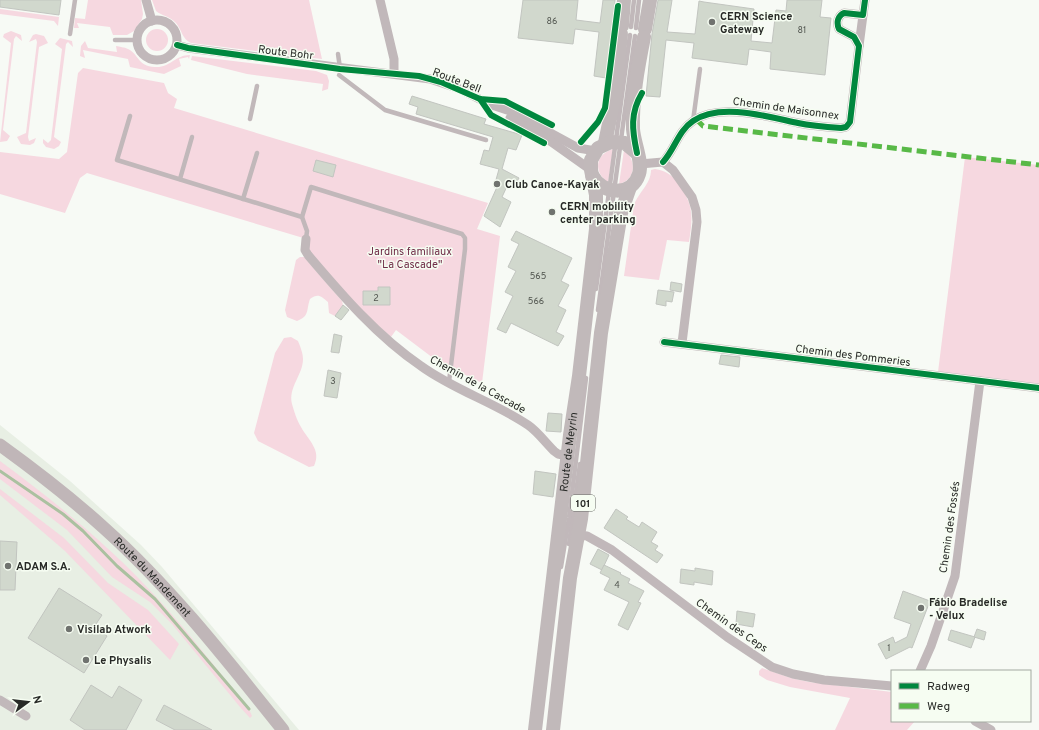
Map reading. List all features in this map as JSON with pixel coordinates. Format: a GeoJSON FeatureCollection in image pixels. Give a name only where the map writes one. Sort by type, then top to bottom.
{"type":"FeatureCollection","features":[{"type":"Feature","properties":{"kind":"main road","name":"Route de Meyrin"},"geometry":{"type":"LineString","coordinates":[[553,730],[570,578],[579,535],[606,300],[621,213],[630,187],[639,174],[633,127],[640,56],[624,0]]}},
{"type":"Feature","properties":{"kind":"main road","name":"Route de Meyrin"},"geometry":{"type":"LineString","coordinates":[[535,730],[596,229],[596,195],[591,172],[591,160],[609,144],[615,94],[634,32],[650,0]]}},
{"type":"Feature","properties":{"kind":"main road"},"geometry":{"type":"LineString","coordinates":[[609,144],[630,146],[638,158]]}},
{"type":"Feature","properties":{"kind":"main road"},"geometry":{"type":"LineString","coordinates":[[591,172],[597,183],[612,191],[630,187]]}},
{"type":"Feature","properties":{"kind":"main road","name":"Route du Mandement"},"geometry":{"type":"LineString","coordinates":[[0,445],[81,508],[144,566],[199,628],[283,730]]}},
{"type":"Feature","properties":{"kind":"street"},"geometry":{"type":"LineString","coordinates":[[146,0],[152,20]]}},
{"type":"Feature","properties":{"kind":"street"},"geometry":{"type":"LineString","coordinates":[[380,0],[394,59],[394,74]]}},
{"type":"Feature","properties":{"kind":"street","name":"Chemin de Maisonnex"},"geometry":{"type":"LineString","coordinates":[[663,162],[679,134],[693,121],[704,115],[726,111],[798,123],[846,128],[850,122],[865,0]]}},
{"type":"Feature","properties":{"kind":"street"},"geometry":{"type":"LineString","coordinates":[[860,46],[854,37],[839,29],[837,22],[841,14],[844,13],[863,15]]}},
{"type":"Feature","properties":{"kind":"street"},"geometry":{"type":"LineString","coordinates":[[152,20],[165,22],[175,31],[176,45],[174,51],[164,60],[151,60],[140,52],[136,40],[141,28],[152,20]]}},
{"type":"Feature","properties":{"kind":"street","name":"Route Bohr"},"geometry":{"type":"LineString","coordinates":[[176,45],[340,72],[394,74]]}},
{"type":"Feature","properties":{"kind":"street","name":"Route Bell"},"geometry":{"type":"LineString","coordinates":[[394,74],[419,76],[441,82],[528,120],[578,148],[609,144]]}},
{"type":"Feature","properties":{"kind":"street","name":"Route Bell"},"geometry":{"type":"LineString","coordinates":[[489,104],[546,138],[591,172]]}},
{"type":"Feature","properties":{"kind":"street"},"geometry":{"type":"LineString","coordinates":[[638,158],[663,162],[673,170],[689,190],[695,203],[697,215],[682,342]]}},
{"type":"Feature","properties":{"kind":"street","name":"Chemin de la Cascade"},"geometry":{"type":"LineString","coordinates":[[306,239],[305,250],[308,255],[349,303],[420,366],[529,425],[554,451],[568,456]]}},
{"type":"Feature","properties":{"kind":"street","name":"Chemin des Pommeries"},"geometry":{"type":"LineString","coordinates":[[664,342],[682,342],[716,349],[1039,388]]}},
{"type":"Feature","properties":{"kind":"street","name":"Chemin des Fossés"},"geometry":{"type":"LineString","coordinates":[[920,670],[931,646],[955,576],[980,381]]}},
{"type":"Feature","properties":{"kind":"street","name":"Chemin des Ceps"},"geometry":{"type":"LineString","coordinates":[[579,535],[587,536],[612,550],[721,633],[772,666],[793,674],[818,679],[891,686]]}},
{"type":"Feature","properties":{"kind":"street"},"geometry":{"type":"LineString","coordinates":[[0,700],[26,716]]}},
{"type":"Feature","properties":{"kind":"street"},"geometry":{"type":"LineString","coordinates":[[977,722],[991,730]]}},
{"type":"Feature","properties":{"kind":"lane"},"geometry":{"type":"LineString","coordinates":[[70,34],[75,0]]}},
{"type":"Feature","properties":{"kind":"lane"},"geometry":{"type":"LineString","coordinates":[[634,0],[634,32]]}},
{"type":"Feature","properties":{"kind":"lane"},"geometry":{"type":"LineString","coordinates":[[634,32],[639,0]]}},
{"type":"Feature","properties":{"kind":"lane"},"geometry":{"type":"LineString","coordinates":[[115,40],[136,40]]}},
{"type":"Feature","properties":{"kind":"lane"},"geometry":{"type":"LineString","coordinates":[[338,54],[340,72],[382,108],[486,140]]}},
{"type":"Feature","properties":{"kind":"lane"},"geometry":{"type":"LineString","coordinates":[[693,121],[700,70]]}},
{"type":"Feature","properties":{"kind":"lane"},"geometry":{"type":"LineString","coordinates":[[250,119],[257,86]]}},
{"type":"Feature","properties":{"kind":"lane"},"geometry":{"type":"LineString","coordinates":[[130,116],[117,160],[302,217]]}},
{"type":"Feature","properties":{"kind":"lane"},"geometry":{"type":"LineString","coordinates":[[180,179],[192,137]]}},
{"type":"Feature","properties":{"kind":"lane"},"geometry":{"type":"LineString","coordinates":[[595,317],[612,191],[609,144]]}},
{"type":"Feature","properties":{"kind":"lane"},"geometry":{"type":"LineString","coordinates":[[243,199],[257,153]]}},
{"type":"Feature","properties":{"kind":"lane"},"geometry":{"type":"LineString","coordinates":[[306,239],[307,230],[302,217],[311,187],[462,234],[466,238],[449,382]]}},
{"type":"Feature","properties":{"kind":"lane"},"geometry":{"type":"LineString","coordinates":[[556,651],[596,325]]}},
{"type":"Feature","properties":{"kind":"lane"},"geometry":{"type":"LineString","coordinates":[[561,572],[569,518],[586,371]]}},
{"type":"Feature","properties":{"kind":"shaded area"},"geometry":{"type":"Polygon","coordinates":[[[0,425],[70,481],[141,545],[162,567],[299,730],[0,730],[0,425]]]}},
{"type":"Feature","properties":{"kind":"green space"},"geometry":{"type":"Polygon","coordinates":[[[88,0],[141,0],[143,14],[142,19],[134,31],[127,35],[113,35],[110,27],[77,23],[79,28],[74,28],[75,18],[85,19],[88,0]]]}},
{"type":"Feature","properties":{"kind":"green space"},"geometry":{"type":"Polygon","coordinates":[[[152,0],[309,0],[322,59],[191,43],[184,37],[174,21],[156,11],[152,0]]]}},
{"type":"Feature","properties":{"kind":"green space"},"geometry":{"type":"Polygon","coordinates":[[[0,9],[59,17],[58,26],[54,21],[0,14],[0,9]]]}},
{"type":"Feature","properties":{"kind":"green space"},"geometry":{"type":"Polygon","coordinates":[[[157,29],[165,32],[168,40],[165,48],[157,51],[149,48],[146,40],[149,32],[157,29]]]}},
{"type":"Feature","properties":{"kind":"green space"},"geometry":{"type":"Polygon","coordinates":[[[11,31],[21,35],[22,41],[16,36],[14,39],[3,130],[10,136],[7,141],[0,142],[11,43],[3,37],[4,34],[11,31]]]}},
{"type":"Feature","properties":{"kind":"green space"},"geometry":{"type":"Polygon","coordinates":[[[36,34],[44,36],[48,43],[39,47],[28,137],[29,141],[36,138],[34,143],[30,145],[21,144],[17,137],[26,133],[37,42],[36,39],[29,42],[33,35],[36,34]]]}},
{"type":"Feature","properties":{"kind":"green space"},"geometry":{"type":"Polygon","coordinates":[[[60,38],[72,41],[73,47],[68,42],[66,44],[54,137],[61,142],[59,146],[54,149],[46,147],[43,143],[43,139],[48,143],[51,140],[62,49],[55,44],[60,38]]]}},
{"type":"Feature","properties":{"kind":"green space"},"geometry":{"type":"Polygon","coordinates":[[[85,41],[88,48],[117,52],[116,46],[126,48],[132,51],[141,62],[155,67],[165,66],[180,57],[190,55],[189,59],[188,57],[179,59],[181,66],[164,74],[130,67],[128,59],[83,50],[85,58],[80,56],[81,46],[85,41]]]}},
{"type":"Feature","properties":{"kind":"green space"},"geometry":{"type":"Polygon","coordinates":[[[192,56],[316,71],[327,75],[329,81],[328,89],[322,91],[323,84],[247,74],[191,60],[192,56]]]}},
{"type":"Feature","properties":{"kind":"green space","name":"Jardins familiaux \"La Cascade\""},"geometry":{"type":"Polygon","coordinates":[[[83,68],[164,83],[168,93],[177,99],[174,108],[488,203],[477,229],[500,236],[482,383],[453,369],[445,367],[396,330],[391,337],[360,310],[308,251],[310,240],[87,173],[80,178],[65,213],[0,194],[0,152],[59,159],[67,152],[78,73],[83,68]]]}},
{"type":"Feature","properties":{"kind":"green space"},"geometry":{"type":"Polygon","coordinates":[[[613,149],[608,183],[600,174],[598,164],[602,155],[613,149]]]}},
{"type":"Feature","properties":{"kind":"green space"},"geometry":{"type":"Polygon","coordinates":[[[624,150],[631,159],[633,169],[629,178],[625,182],[619,184],[624,150]]]}},
{"type":"Feature","properties":{"kind":"green space"},"geometry":{"type":"Polygon","coordinates":[[[965,157],[1039,165],[1039,385],[938,372],[965,157]]]}},
{"type":"Feature","properties":{"kind":"green space"},"geometry":{"type":"Polygon","coordinates":[[[655,169],[668,173],[673,177],[690,204],[691,225],[689,242],[667,240],[659,280],[624,276],[634,205],[638,196],[649,180],[651,170],[655,169]]]}},
{"type":"Feature","properties":{"kind":"green space"},"geometry":{"type":"Polygon","coordinates":[[[300,257],[304,257],[342,301],[343,305],[335,316],[329,313],[328,302],[317,296],[310,299],[306,315],[304,317],[297,321],[287,317],[285,310],[296,260],[300,257]]]}},
{"type":"Feature","properties":{"kind":"green space"},"geometry":{"type":"Polygon","coordinates":[[[291,337],[298,341],[303,357],[301,370],[291,398],[298,422],[315,450],[316,460],[314,466],[309,467],[258,441],[254,433],[275,353],[284,338],[291,337]]]}},
{"type":"Feature","properties":{"kind":"green space"},"geometry":{"type":"Polygon","coordinates":[[[0,461],[83,526],[122,561],[158,599],[248,707],[252,716],[250,718],[172,624],[150,602],[112,577],[67,530],[0,479],[0,461]]]}},
{"type":"Feature","properties":{"kind":"green space"},"geometry":{"type":"Polygon","coordinates":[[[0,489],[64,538],[108,583],[148,610],[179,644],[170,660],[65,551],[0,495],[0,489]]]}},
{"type":"Feature","properties":{"kind":"green space"},"geometry":{"type":"Polygon","coordinates":[[[762,668],[791,678],[809,682],[891,692],[891,722],[914,722],[907,730],[835,730],[850,698],[790,687],[767,680],[759,675],[759,671],[762,668]]]}},
{"type":"Feature","properties":{"kind":"building"},"geometry":{"type":"Polygon","coordinates":[[[0,0],[61,0],[59,15],[0,7],[0,0]]]}},
{"type":"Feature","properties":{"kind":"building"},"geometry":{"type":"Polygon","coordinates":[[[523,0],[578,0],[576,20],[600,23],[603,0],[615,0],[612,25],[614,29],[611,33],[606,78],[594,76],[599,32],[575,29],[573,44],[518,38],[523,0]]]}},
{"type":"Feature","properties":{"kind":"building"},"geometry":{"type":"Polygon","coordinates":[[[658,0],[672,0],[667,32],[695,34],[699,1],[754,9],[751,41],[772,43],[776,10],[786,11],[787,0],[822,0],[820,17],[831,18],[825,75],[770,69],[771,52],[749,49],[747,65],[692,58],[694,43],[666,40],[660,97],[646,96],[652,34],[658,0]]]}},
{"type":"Feature","properties":{"kind":"building"},"geometry":{"type":"Polygon","coordinates":[[[412,96],[486,119],[484,124],[522,135],[516,150],[508,148],[502,169],[519,178],[515,185],[509,182],[502,197],[511,202],[500,227],[484,216],[497,187],[494,187],[499,169],[480,164],[484,150],[489,151],[493,137],[416,114],[418,107],[409,104],[412,96]]]}},
{"type":"Feature","properties":{"kind":"building"},"geometry":{"type":"Polygon","coordinates":[[[316,160],[336,165],[333,177],[313,171],[316,160]]]}},
{"type":"Feature","properties":{"kind":"building"},"geometry":{"type":"Polygon","coordinates":[[[516,231],[572,258],[561,281],[569,285],[558,306],[566,310],[556,332],[564,336],[558,346],[511,323],[506,333],[497,329],[513,296],[505,292],[516,271],[508,267],[519,244],[511,240],[516,231]]]}},
{"type":"Feature","properties":{"kind":"building"},"geometry":{"type":"Polygon","coordinates":[[[671,282],[682,284],[681,292],[670,290],[671,282]]]}},
{"type":"Feature","properties":{"kind":"building"},"geometry":{"type":"Polygon","coordinates":[[[378,287],[390,287],[390,305],[363,305],[363,291],[378,291],[378,287]]]}},
{"type":"Feature","properties":{"kind":"building"},"geometry":{"type":"Polygon","coordinates":[[[658,290],[674,292],[672,302],[666,301],[666,306],[656,304],[658,290]]]}},
{"type":"Feature","properties":{"kind":"building"},"geometry":{"type":"Polygon","coordinates":[[[343,305],[349,310],[341,320],[335,316],[343,305]]]}},
{"type":"Feature","properties":{"kind":"building"},"geometry":{"type":"Polygon","coordinates":[[[334,334],[342,336],[339,353],[331,352],[334,334]]]}},
{"type":"Feature","properties":{"kind":"building"},"geometry":{"type":"Polygon","coordinates":[[[721,355],[740,357],[739,367],[719,364],[721,355]]]}},
{"type":"Feature","properties":{"kind":"building"},"geometry":{"type":"Polygon","coordinates":[[[328,370],[341,373],[337,398],[324,396],[328,370]]]}},
{"type":"Feature","properties":{"kind":"building"},"geometry":{"type":"Polygon","coordinates":[[[548,413],[562,414],[561,432],[546,431],[548,413]]]}},
{"type":"Feature","properties":{"kind":"building"},"geometry":{"type":"Polygon","coordinates":[[[535,471],[556,474],[553,497],[533,494],[535,471]]]}},
{"type":"Feature","properties":{"kind":"building"},"geometry":{"type":"Polygon","coordinates":[[[616,509],[628,517],[626,519],[639,527],[642,522],[657,532],[651,542],[658,546],[655,550],[663,555],[657,563],[604,528],[616,509]]]}},
{"type":"Feature","properties":{"kind":"building","name":"ADAM S.A."},"geometry":{"type":"Polygon","coordinates":[[[0,541],[17,542],[15,590],[0,590],[0,541]]]}},
{"type":"Feature","properties":{"kind":"building"},"geometry":{"type":"Polygon","coordinates":[[[598,549],[609,555],[602,570],[590,564],[598,549]]]}},
{"type":"Feature","properties":{"kind":"building"},"geometry":{"type":"Polygon","coordinates":[[[604,565],[621,573],[620,574],[630,579],[628,583],[644,591],[638,602],[641,603],[628,630],[618,625],[629,602],[604,590],[610,578],[600,573],[604,565]]]}},
{"type":"Feature","properties":{"kind":"building"},"geometry":{"type":"Polygon","coordinates":[[[695,568],[713,571],[712,585],[694,582],[694,585],[680,583],[681,569],[695,571],[695,568]]]}},
{"type":"Feature","properties":{"kind":"building"},"geometry":{"type":"Polygon","coordinates":[[[59,588],[102,615],[96,624],[100,627],[98,630],[107,636],[84,673],[28,638],[59,588]]]}},
{"type":"Feature","properties":{"kind":"building"},"geometry":{"type":"Polygon","coordinates":[[[903,591],[930,601],[912,648],[910,647],[886,659],[878,644],[893,637],[895,643],[907,637],[911,624],[894,618],[903,591]]]}},
{"type":"Feature","properties":{"kind":"building"},"geometry":{"type":"Polygon","coordinates":[[[737,611],[755,614],[753,627],[736,624],[737,611]]]}},
{"type":"Feature","properties":{"kind":"building"},"geometry":{"type":"Polygon","coordinates":[[[977,629],[986,632],[984,640],[974,637],[977,629]]]}},
{"type":"Feature","properties":{"kind":"building"},"geometry":{"type":"Polygon","coordinates":[[[951,630],[975,637],[971,648],[948,640],[951,630]]]}},
{"type":"Feature","properties":{"kind":"building"},"geometry":{"type":"Polygon","coordinates":[[[91,685],[112,698],[119,686],[142,700],[126,730],[85,730],[70,720],[91,685]]]}},
{"type":"Feature","properties":{"kind":"building"},"geometry":{"type":"Polygon","coordinates":[[[164,705],[212,730],[175,730],[156,720],[164,705]]]}},
{"type":"Feature","properties":{"kind":"waterway"},"geometry":{"type":"LineString","coordinates":[[0,471],[63,514],[83,531],[117,566],[155,599],[249,709]]}},
{"type":"Feature","properties":{"kind":"marked path"},"geometry":{"type":"LineString","coordinates":[[696,119],[703,126],[1039,165]]}},
{"type":"Feature","properties":{"kind":"cycle path"},"geometry":{"type":"LineString","coordinates":[[663,162],[688,125],[704,115],[717,112],[745,113],[824,127],[846,127],[850,122],[859,46],[854,37],[839,29],[838,20],[844,13],[863,15],[865,0]]}},
{"type":"Feature","properties":{"kind":"cycle path"},"geometry":{"type":"LineString","coordinates":[[581,142],[598,122],[605,108],[618,6]]}},
{"type":"Feature","properties":{"kind":"cycle path"},"geometry":{"type":"LineString","coordinates":[[177,45],[188,48],[340,69],[419,76],[441,82],[480,99],[505,101],[552,125]]}},
{"type":"Feature","properties":{"kind":"cycle path"},"geometry":{"type":"LineString","coordinates":[[637,153],[633,122],[635,108],[642,93]]}},
{"type":"Feature","properties":{"kind":"cycle path"},"geometry":{"type":"LineString","coordinates":[[480,99],[491,115],[544,143]]}},
{"type":"Feature","properties":{"kind":"cycle path"},"geometry":{"type":"LineString","coordinates":[[664,342],[1039,388]]}},
{"type":"Feature","properties":{"kind":"place","name":"CERN Science Gateway"},"geometry":{"type":"Point","coordinates":[712,22]}},
{"type":"Feature","properties":{"kind":"place","name":"Club Canoe-Kayak"},"geometry":{"type":"Point","coordinates":[497,184]}},
{"type":"Feature","properties":{"kind":"place","name":"CERN mobility center parking"},"geometry":{"type":"Point","coordinates":[552,212]}},
{"type":"Feature","properties":{"kind":"place","name":"ADAM S.A."},"geometry":{"type":"Point","coordinates":[8,566]}},
{"type":"Feature","properties":{"kind":"place","name":"Fábio Bradelise - Velux"},"geometry":{"type":"Point","coordinates":[921,608]}},
{"type":"Feature","properties":{"kind":"place","name":"Visilab Atwork"},"geometry":{"type":"Point","coordinates":[69,629]}},
{"type":"Feature","properties":{"kind":"place","name":"Le Physalis"},"geometry":{"type":"Point","coordinates":[86,660]}}]}
